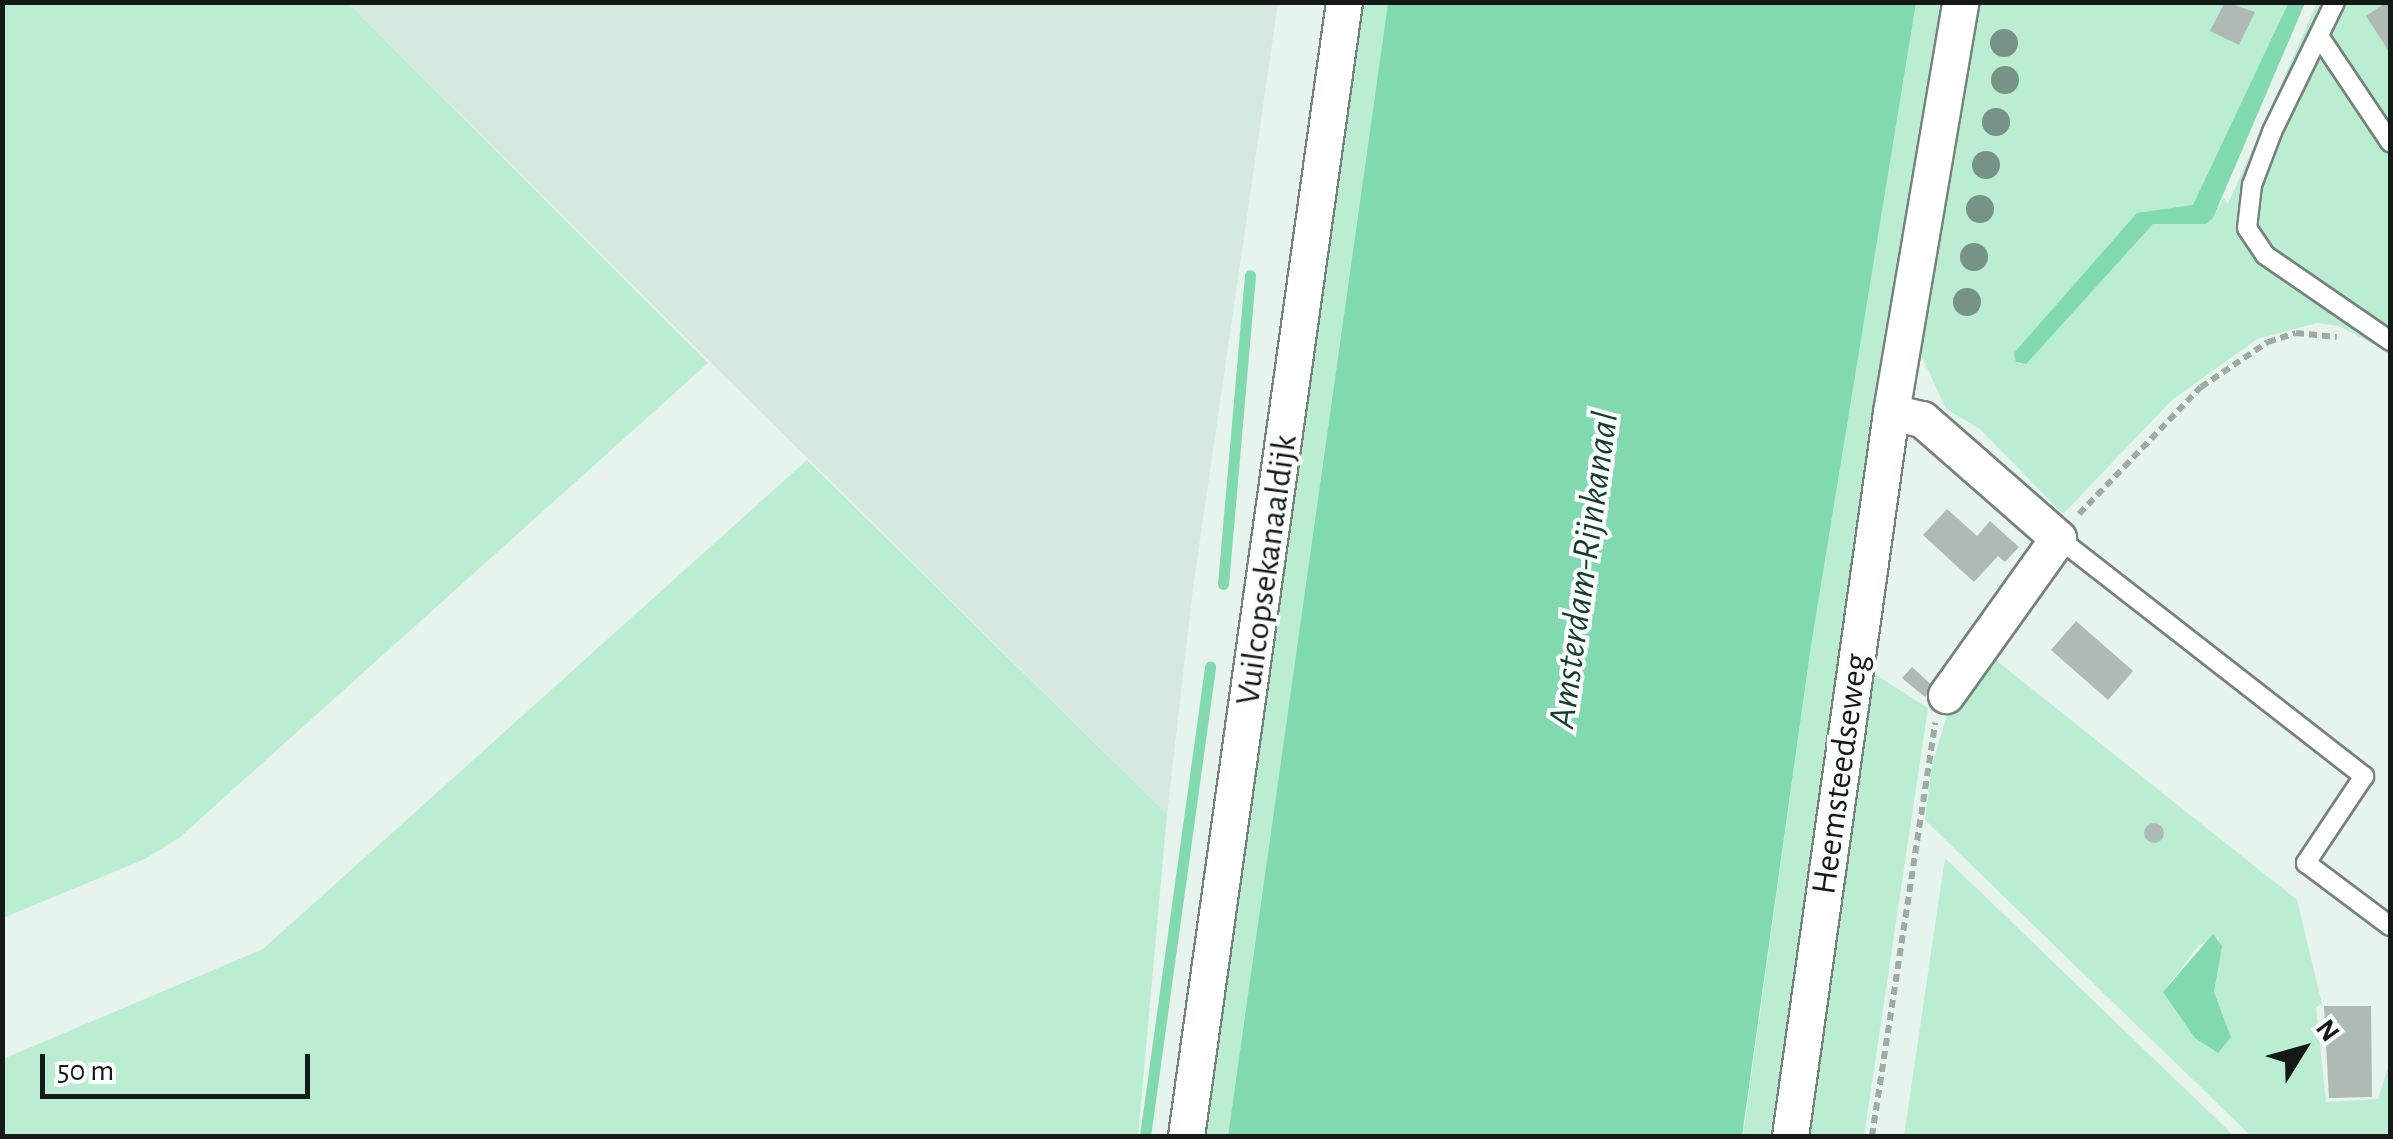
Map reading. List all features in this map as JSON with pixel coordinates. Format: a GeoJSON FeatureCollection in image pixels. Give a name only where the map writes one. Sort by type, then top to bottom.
{"type":"FeatureCollection","features":[{"type":"Feature","properties":{"kind":"street","name":"Vuilcopsekanaaldijk"},"geometry":{"type":"LineString","coordinates":[[1186,1136],[1344,2]]}},
{"type":"Feature","properties":{"kind":"street","name":"Heemsteedseweg"},"geometry":{"type":"LineString","coordinates":[[1790,1136],[1891,412],[1960,2]]}},
{"type":"Feature","properties":{"kind":"street"},"geometry":{"type":"LineString","coordinates":[[1891,412],[1922,419],[2058,538],[1946,694]]}},
{"type":"Feature","properties":{"kind":"lane"},"geometry":{"type":"LineString","coordinates":[[2335,2],[2252,185],[2247,228],[2265,255],[2390,340]]}},
{"type":"Feature","properties":{"kind":"lane"},"geometry":{"type":"LineString","coordinates":[[2319,36],[2390,142]]}},
{"type":"Feature","properties":{"kind":"lane"},"geometry":{"type":"LineString","coordinates":[[2058,538],[2364,776],[2306,863],[2390,926]]}},
{"type":"Feature","properties":{"kind":"path"},"geometry":{"type":"LineString","coordinates":[[2058,538],[2201,387],[2268,342],[2296,332],[2356,347]]}},
{"type":"Feature","properties":{"kind":"path"},"geometry":{"type":"LineString","coordinates":[[1872,1136],[1927,748],[1946,694]]}},
{"type":"Feature","properties":{"kind":"shaded area"},"geometry":{"type":"Polygon","coordinates":[[[3,2],[348,3],[708,363],[179,838],[145,859],[3,918],[3,2]]]}},
{"type":"Feature","properties":{"kind":"shaded area"},"geometry":{"type":"Polygon","coordinates":[[[348,3],[1278,3],[1193,588],[1167,814],[348,3]]]}},
{"type":"Feature","properties":{"kind":"shaded area"},"geometry":{"type":"Polygon","coordinates":[[[1359,3],[1388,3],[1228,1136],[1198,1136],[1359,3]]]}},
{"type":"Feature","properties":{"kind":"shaded area"},"geometry":{"type":"Polygon","coordinates":[[[1916,3],[1947,3],[1774,1136],[1743,1136],[1811,646],[1916,3]]]}},
{"type":"Feature","properties":{"kind":"shaded area"},"geometry":{"type":"Polygon","coordinates":[[[1975,3],[2298,3],[2192,215],[2149,216],[2016,362],[2021,364],[2153,224],[2213,217],[2224,198],[2228,204],[2317,3],[2390,3],[2390,353],[2339,326],[2317,323],[2257,339],[2172,400],[2063,514],[1980,429],[1946,409],[1918,348],[1975,3]]]}},
{"type":"Feature","properties":{"kind":"shaded area"},"geometry":{"type":"Polygon","coordinates":[[[807,460],[1167,814],[1138,1136],[3,1136],[3,1059],[263,949],[807,460]]]}},
{"type":"Feature","properties":{"kind":"shaded area"},"geometry":{"type":"Polygon","coordinates":[[[1993,658],[2297,900],[2322,1004],[2316,1007],[2326,1102],[2378,1099],[2390,1061],[2390,1136],[2251,1136],[1925,820],[1932,765],[1948,712],[1978,662],[1993,658]],[[2219,936],[2199,945],[2163,992],[2231,1037],[2214,992],[2219,936]]]}},
{"type":"Feature","properties":{"kind":"shaded area"},"geometry":{"type":"Polygon","coordinates":[[[1868,670],[1928,708],[1864,1136],[1803,1136],[1868,670]]]}},
{"type":"Feature","properties":{"kind":"shaded area"},"geometry":{"type":"Polygon","coordinates":[[[1945,858],[2234,1136],[1904,1136],[1945,858]]]}},
{"type":"Feature","properties":{"kind":"water"},"geometry":{"type":"Polygon","coordinates":[[[2289,2],[2305,3],[2213,218],[2206,224],[2153,224],[2026,364],[2016,362],[2014,353],[2137,213],[2193,205],[2289,2]]]}},
{"type":"Feature","properties":{"kind":"water","name":"Amsterdam-Rijnkanaal"},"geometry":{"type":"Polygon","coordinates":[[[1388,3],[1916,3],[1811,646],[1742,1136],[1228,1136],[1388,3]]]}},
{"type":"Feature","properties":{"kind":"water"},"geometry":{"type":"Polygon","coordinates":[[[2213,934],[2222,946],[2214,992],[2231,1037],[2218,1053],[2195,1038],[2163,992],[2213,934]]]}},
{"type":"Feature","properties":{"kind":"building"},"geometry":{"type":"Polygon","coordinates":[[[2225,2],[2255,12],[2239,45],[2210,31],[2225,2]]]}},
{"type":"Feature","properties":{"kind":"building"},"geometry":{"type":"Polygon","coordinates":[[[2390,2],[2390,53],[2366,16],[2390,2]]]}},
{"type":"Feature","properties":{"kind":"building"},"geometry":{"type":"Polygon","coordinates":[[[1947,509],[1977,536],[1990,521],[2019,547],[2005,562],[1998,556],[1974,582],[1923,535],[1947,509]]]}},
{"type":"Feature","properties":{"kind":"building"},"geometry":{"type":"Polygon","coordinates":[[[2076,621],[2133,671],[2108,700],[2051,650],[2076,621]]]}},
{"type":"Feature","properties":{"kind":"building"},"geometry":{"type":"Polygon","coordinates":[[[1912,667],[1934,687],[1925,697],[1902,678],[1912,667]]]}},
{"type":"Feature","properties":{"kind":"building"},"geometry":{"type":"Polygon","coordinates":[[[2150,823],[2158,823],[2164,833],[2158,843],[2150,843],[2144,837],[2144,829],[2150,823]]]}},
{"type":"Feature","properties":{"kind":"building"},"geometry":{"type":"Polygon","coordinates":[[[2324,1006],[2371,1006],[2372,1097],[2329,1098],[2324,1006]]]}},
{"type":"Feature","properties":{"kind":"waterway"},"geometry":{"type":"LineString","coordinates":[[1223,584],[1250,275]]}},
{"type":"Feature","properties":{"kind":"waterway"},"geometry":{"type":"LineString","coordinates":[[1145,1136],[1210,666]]}}]}
